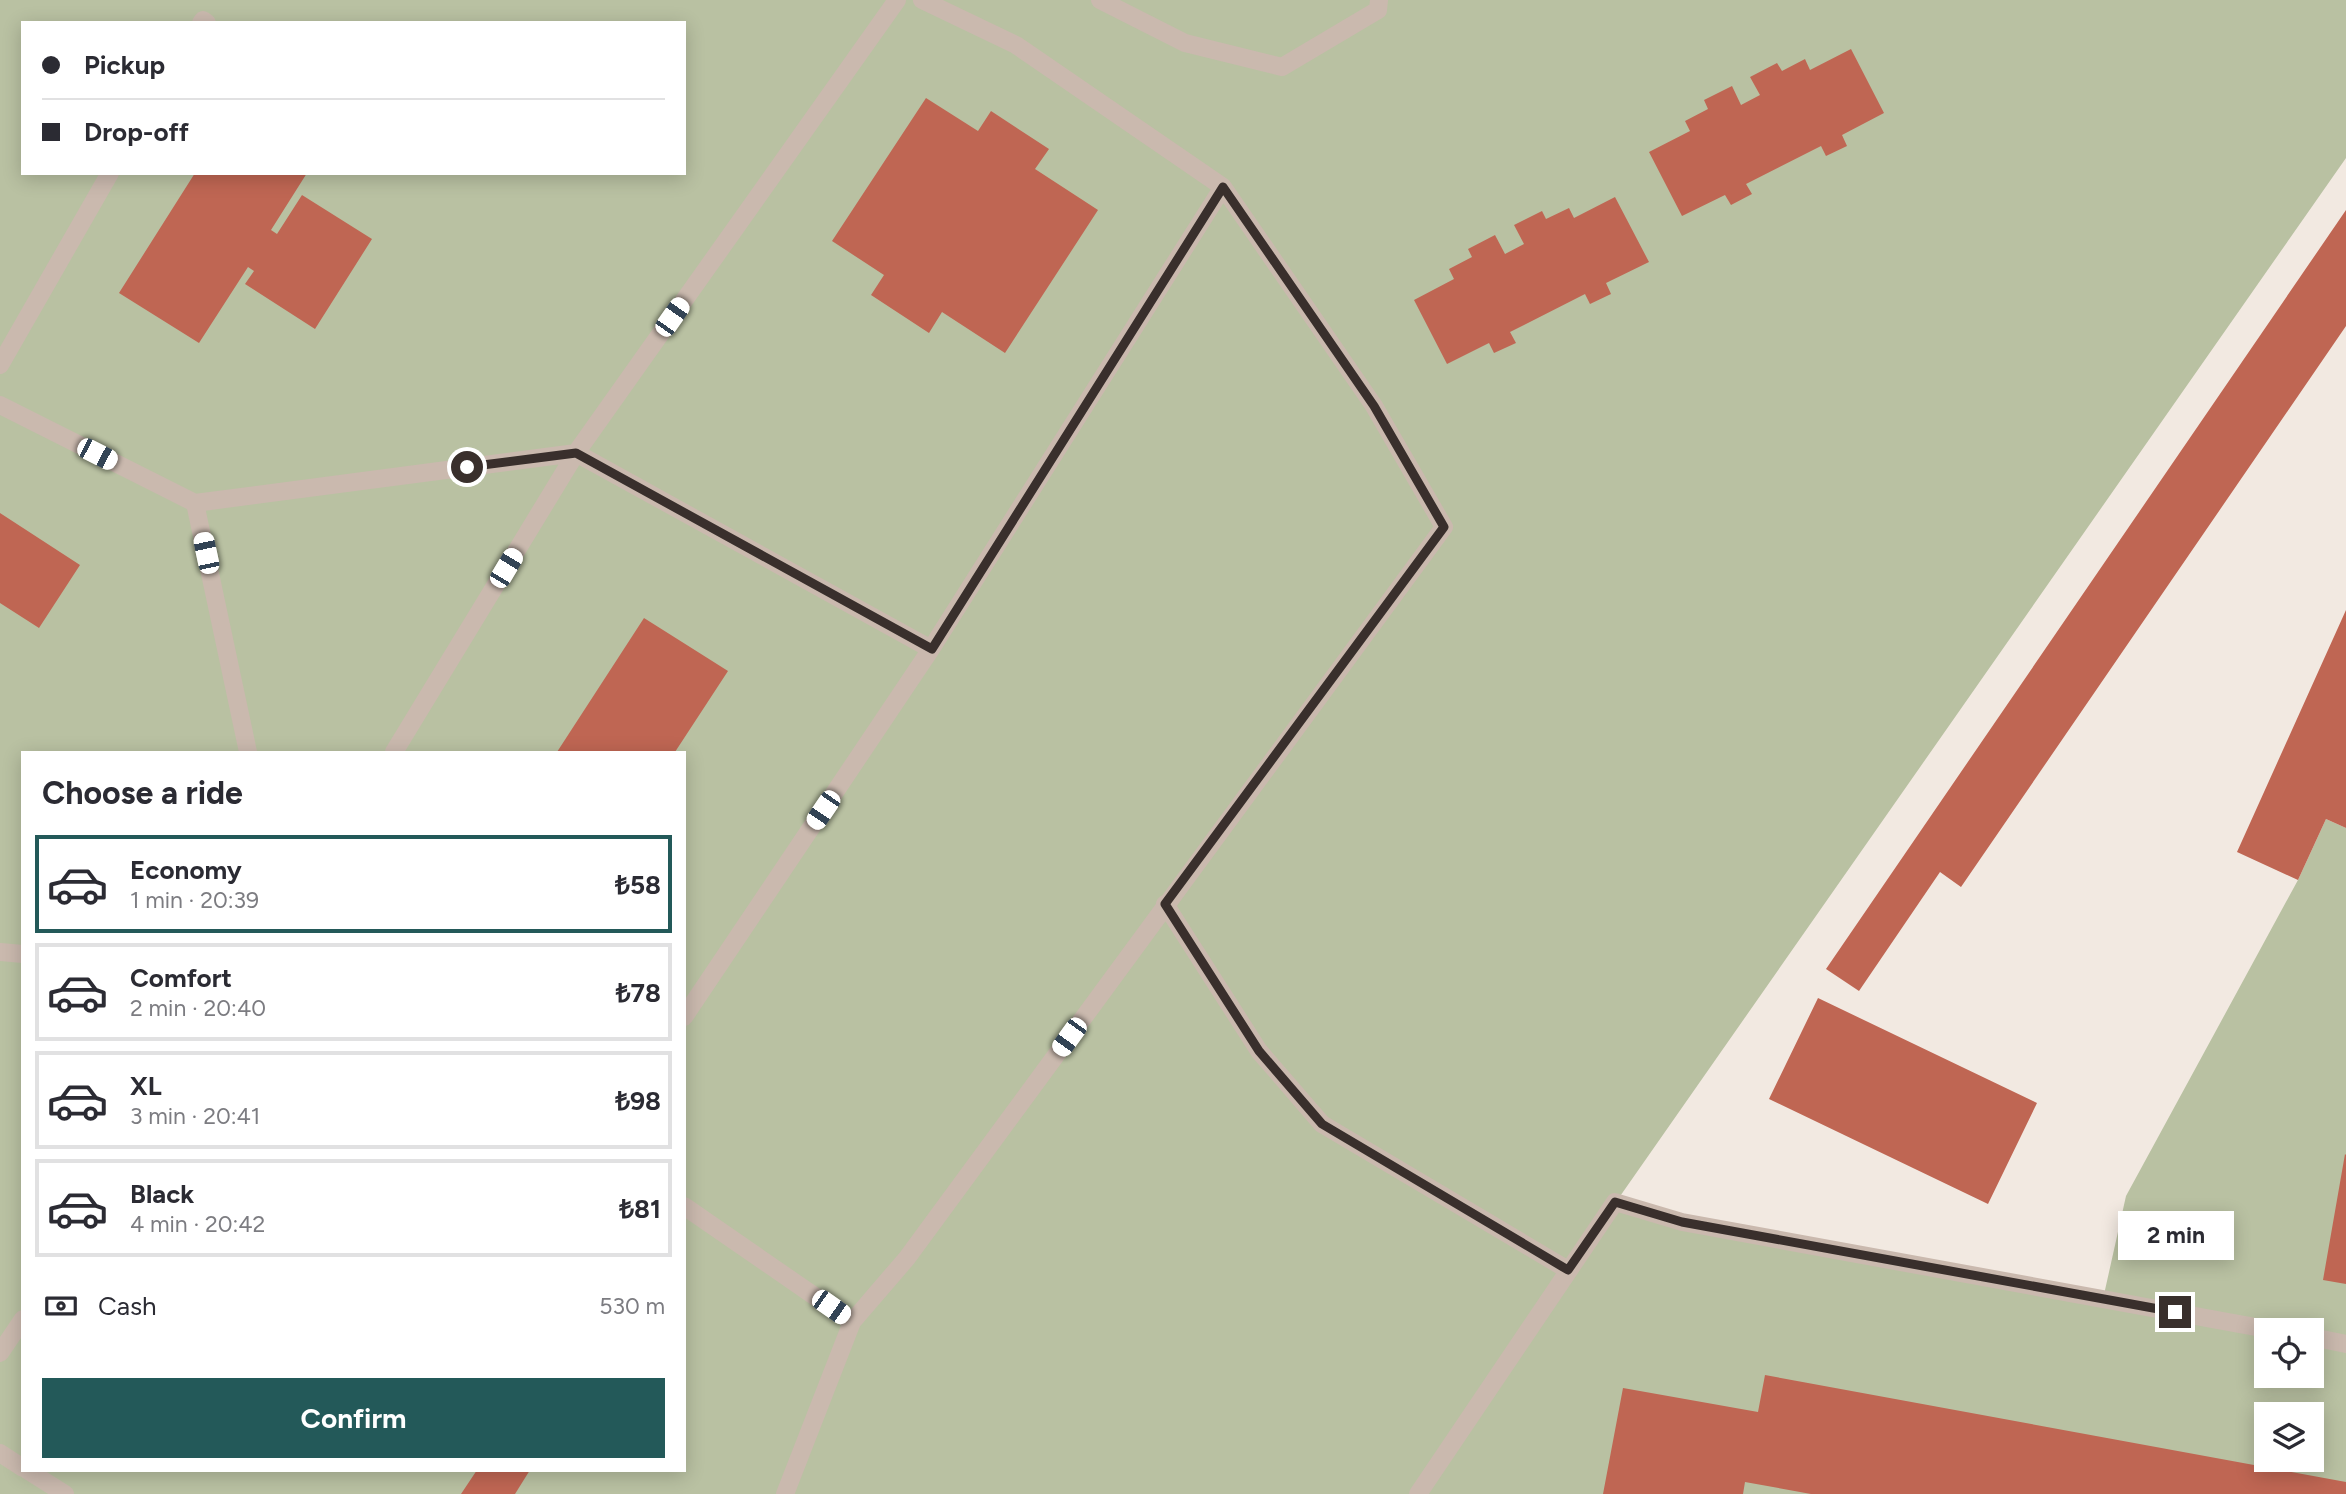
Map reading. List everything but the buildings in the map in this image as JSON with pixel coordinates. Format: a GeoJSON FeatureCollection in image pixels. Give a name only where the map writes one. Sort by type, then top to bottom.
{"type":"FeatureCollection","features":[{"type":"Feature","properties":{"kind":"lane"},"geometry":{"type":"LineString","coordinates":[[395,751],[576,453],[897,0]]}},
{"type":"Feature","properties":{"kind":"lane"},"geometry":{"type":"LineString","coordinates":[[785,1494],[852,1322],[908,1258],[1444,527],[1374,406],[1223,187],[1016,46],[922,0]]}},
{"type":"Feature","properties":{"kind":"lane"},"geometry":{"type":"LineString","coordinates":[[1100,0],[1185,43],[1282,67],[1378,10],[1380,0]]}},
{"type":"Feature","properties":{"kind":"lane"},"geometry":{"type":"LineString","coordinates":[[0,365],[109,175]]}},
{"type":"Feature","properties":{"kind":"lane"},"geometry":{"type":"LineString","coordinates":[[686,1014],[932,649],[1223,187]]}},
{"type":"Feature","properties":{"kind":"lane"},"geometry":{"type":"LineString","coordinates":[[0,405],[195,503],[576,453],[932,649]]}},
{"type":"Feature","properties":{"kind":"lane"},"geometry":{"type":"LineString","coordinates":[[195,503],[248,751]]}},
{"type":"Feature","properties":{"kind":"lane"},"geometry":{"type":"LineString","coordinates":[[1165,904],[1259,1051],[1322,1124],[1568,1270]]}},
{"type":"Feature","properties":{"kind":"lane"},"geometry":{"type":"LineString","coordinates":[[0,952],[21,954]]}},
{"type":"Feature","properties":{"kind":"lane"},"geometry":{"type":"LineString","coordinates":[[1418,1494],[1615,1202],[1682,1222],[2254,1327]]}},
{"type":"Feature","properties":{"kind":"lane"},"geometry":{"type":"LineString","coordinates":[[686,1207],[852,1322]]}},
{"type":"Feature","properties":{"kind":"lane"},"geometry":{"type":"LineString","coordinates":[[0,1353],[21,1322]]}},
{"type":"Feature","properties":{"kind":"lane"},"geometry":{"type":"LineString","coordinates":[[2324,1339],[2346,1344]]}},
{"type":"Feature","properties":{"kind":"lane"},"geometry":{"type":"LineString","coordinates":[[0,1453],[21,1466]]}},
{"type":"Feature","properties":{"kind":"lane"},"geometry":{"type":"LineString","coordinates":[[30,1472],[65,1494]]}},
{"type":"Feature","properties":{"kind":"green space"},"geometry":{"type":"Polygon","coordinates":[[[0,0],[2346,0],[2346,158],[1616,1202],[2103,1299],[2126,1196],[2298,880],[2326,819],[2346,828],[2346,1494],[0,1494],[0,0]]]}},
{"type":"Feature","properties":{"kind":"route"},"geometry":{"type":"LineString","coordinates":[[467,467],[576,453],[932,649],[1223,187],[1374,406],[1444,527],[1165,904],[1259,1051],[1322,1124],[1568,1270],[1615,1202],[1682,1222],[2175,1312]]}}]}
